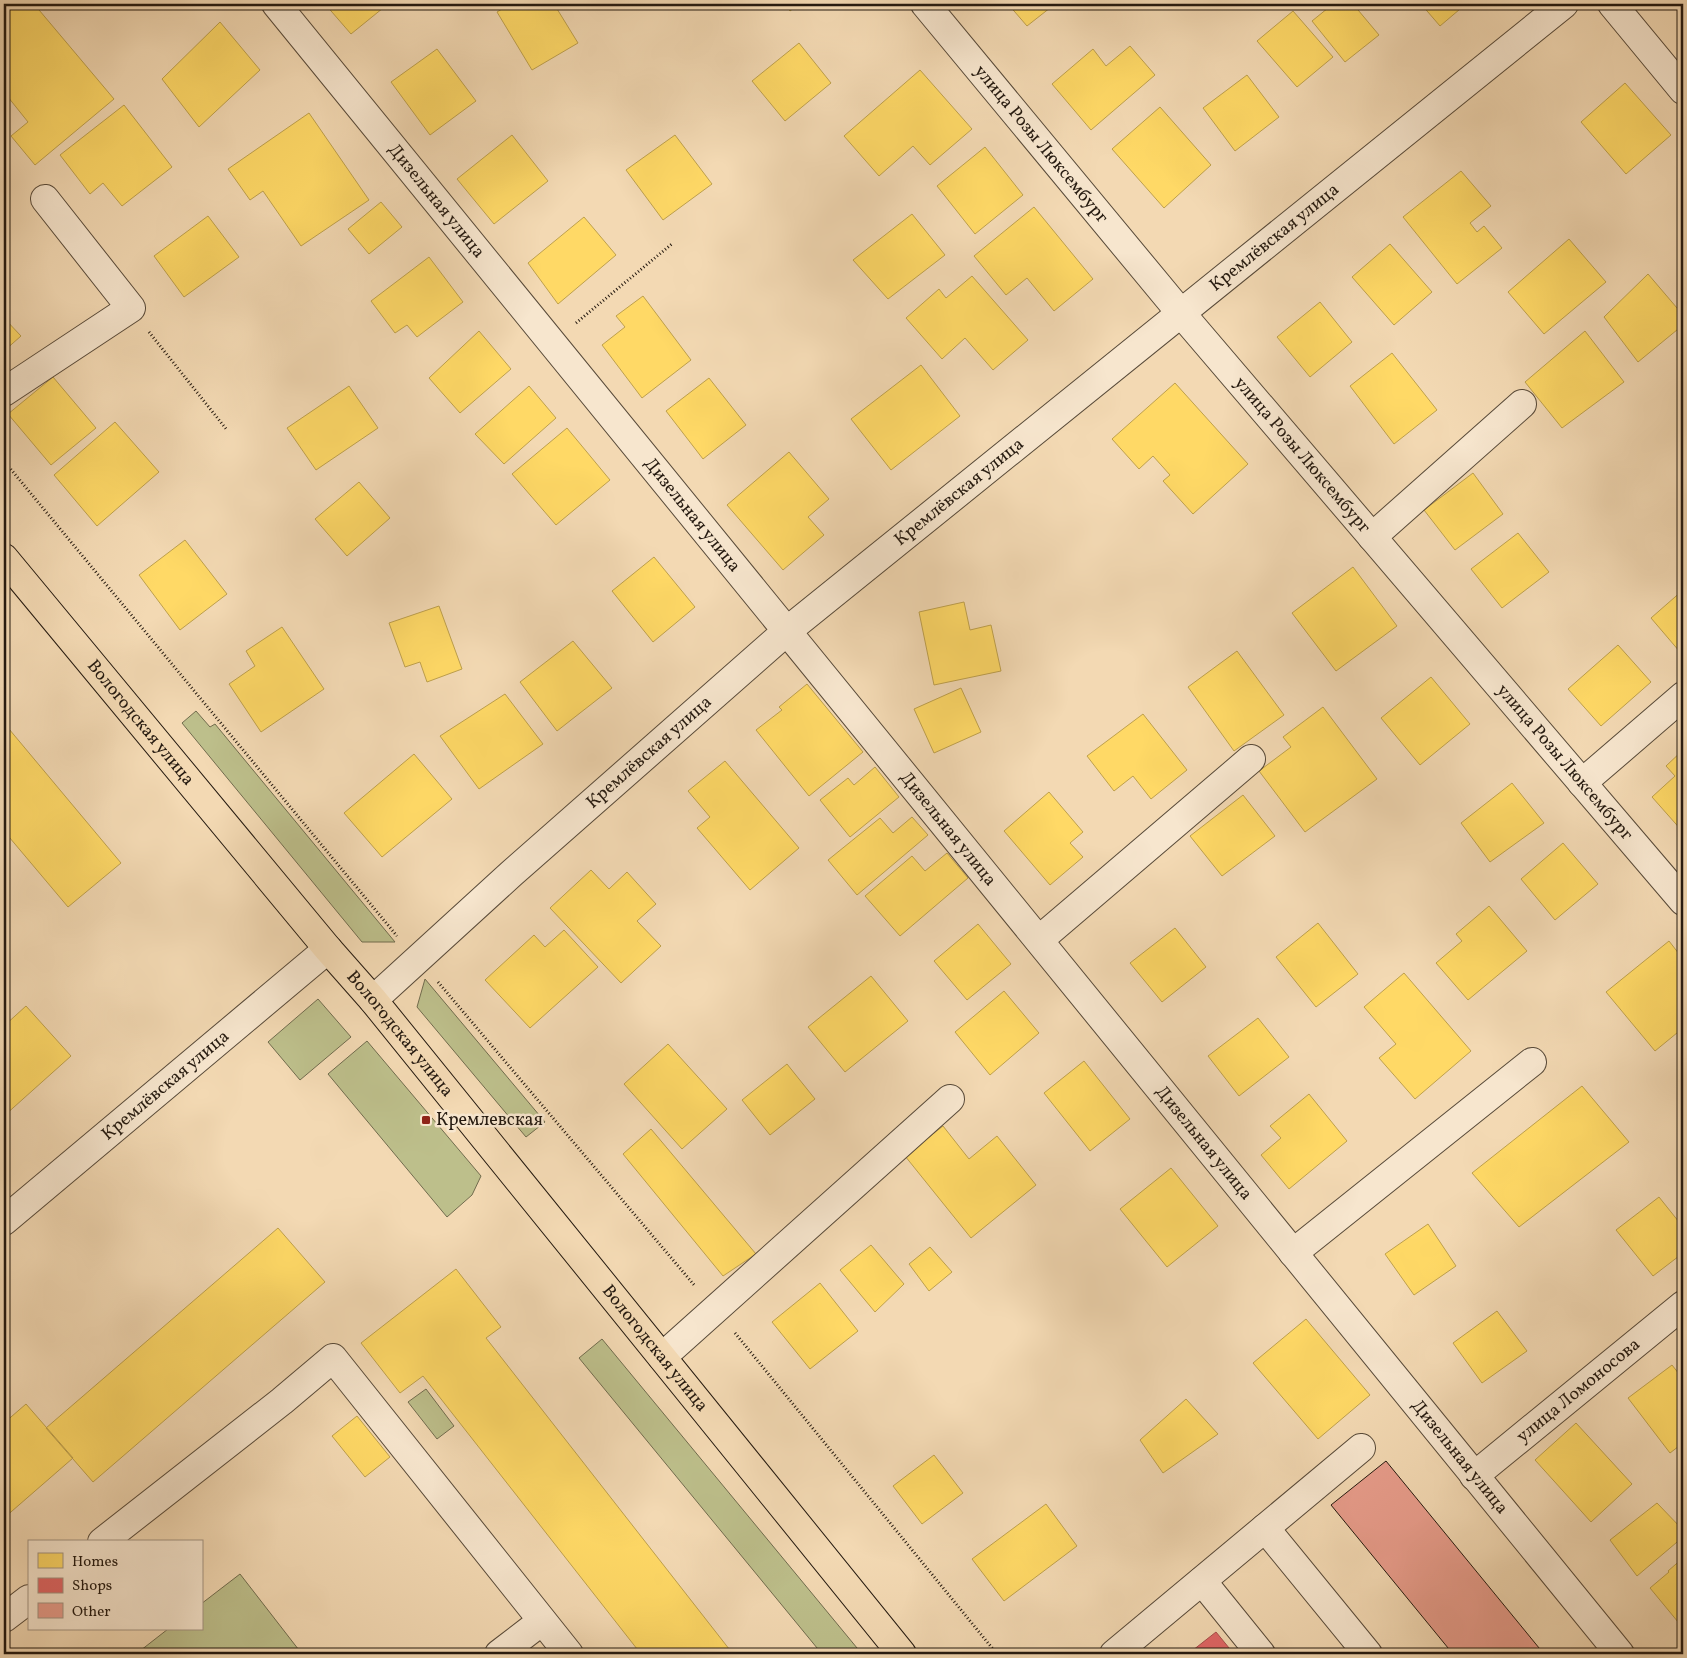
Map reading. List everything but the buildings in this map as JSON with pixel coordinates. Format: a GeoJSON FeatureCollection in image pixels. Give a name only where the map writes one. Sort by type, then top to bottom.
{"type":"FeatureCollection","features":[{"type":"Feature","properties":{"kind":"main road","name":"Вологодская улица"},"geometry":{"type":"LineString","coordinates":[[4,558],[328,949],[373,1000],[902,1654]]}},
{"type":"Feature","properties":{"kind":"street","name":"Дизельная улица"},"geometry":{"type":"LineString","coordinates":[[276,4],[1620,1654]]}},
{"type":"Feature","properties":{"kind":"street","name":"улица Розы Люксембург"},"geometry":{"type":"LineString","coordinates":[[925,4],[1180,312],[1683,901]]}},
{"type":"Feature","properties":{"kind":"street","name":"Кремлёвская улица"},"geometry":{"type":"LineString","coordinates":[[373,1000],[519,867],[787,631],[1564,4]]}},
{"type":"Feature","properties":{"kind":"street"},"geometry":{"type":"LineString","coordinates":[[1612,4],[1683,90]]}},
{"type":"Feature","properties":{"kind":"street"},"geometry":{"type":"LineString","coordinates":[[4,392],[131,308],[44,199]]}},
{"type":"Feature","properties":{"kind":"street"},"geometry":{"type":"LineString","coordinates":[[1372,536],[1522,404]]}},
{"type":"Feature","properties":{"kind":"street"},"geometry":{"type":"LineString","coordinates":[[1582,783],[1683,696]]}},
{"type":"Feature","properties":{"kind":"street"},"geometry":{"type":"LineString","coordinates":[[1038,940],[1251,759]]}},
{"type":"Feature","properties":{"kind":"street","name":"Кремлёвская улица"},"geometry":{"type":"LineString","coordinates":[[4,1221],[328,949]]}},
{"type":"Feature","properties":{"kind":"street"},"geometry":{"type":"LineString","coordinates":[[1293,1253],[1532,1062]]}},
{"type":"Feature","properties":{"kind":"street"},"geometry":{"type":"LineString","coordinates":[[662,1357],[950,1100]]}},
{"type":"Feature","properties":{"kind":"street","name":"улица Ломоносова"},"geometry":{"type":"LineString","coordinates":[[1474,1476],[1683,1305]]}},
{"type":"Feature","properties":{"kind":"street"},"geometry":{"type":"LineString","coordinates":[[105,1540],[282,1401],[333,1358],[569,1654]]}},
{"type":"Feature","properties":{"kind":"street"},"geometry":{"type":"LineString","coordinates":[[1114,1654],[1361,1448]]}},
{"type":"Feature","properties":{"kind":"street"},"geometry":{"type":"LineString","coordinates":[[1265,1528],[1368,1654]]}},
{"type":"Feature","properties":{"kind":"street"},"geometry":{"type":"LineString","coordinates":[[1202,1581],[1261,1654]]}},
{"type":"Feature","properties":{"kind":"street"},"geometry":{"type":"LineString","coordinates":[[4,1618],[28,1600]]}},
{"type":"Feature","properties":{"kind":"street"},"geometry":{"type":"LineString","coordinates":[[499,1654],[542,1621]]}},
{"type":"Feature","properties":{"kind":"path"},"geometry":{"type":"LineString","coordinates":[[552,342],[673,243]]}},
{"type":"Feature","properties":{"kind":"path"},"geometry":{"type":"LineString","coordinates":[[131,308],[227,430]]}},
{"type":"Feature","properties":{"kind":"path"},"geometry":{"type":"LineString","coordinates":[[4,461],[417,961]]}},
{"type":"Feature","properties":{"kind":"green space"},"geometry":{"type":"Polygon","coordinates":[[[196,711],[210,727],[215,724],[395,942],[362,942],[182,723],[196,711]]]}},
{"type":"Feature","properties":{"kind":"green space"},"geometry":{"type":"Polygon","coordinates":[[[425,979],[545,1122],[526,1137],[417,1007],[425,979]]]}},
{"type":"Feature","properties":{"kind":"green space"},"geometry":{"type":"Polygon","coordinates":[[[318,999],[351,1037],[300,1080],[268,1042],[318,999]]]}},
{"type":"Feature","properties":{"kind":"green space"},"geometry":{"type":"Polygon","coordinates":[[[367,1041],[481,1176],[472,1195],[447,1217],[328,1074],[367,1041]]]}},
{"type":"Feature","properties":{"kind":"green space"},"geometry":{"type":"Polygon","coordinates":[[[602,1339],[862,1654],[822,1654],[579,1358],[602,1339]]]}},
{"type":"Feature","properties":{"kind":"green space"},"geometry":{"type":"Polygon","coordinates":[[[426,1389],[454,1426],[437,1439],[408,1402],[426,1389]]]}},
{"type":"Feature","properties":{"kind":"green space"},"geometry":{"type":"Polygon","coordinates":[[[240,1574],[302,1654],[136,1654],[167,1630],[202,1630],[202,1603],[240,1574]]]}},
{"type":"Feature","properties":{"kind":"place","name":"Кремлевская"},"geometry":{"type":"Point","coordinates":[426,1120]}}]}
